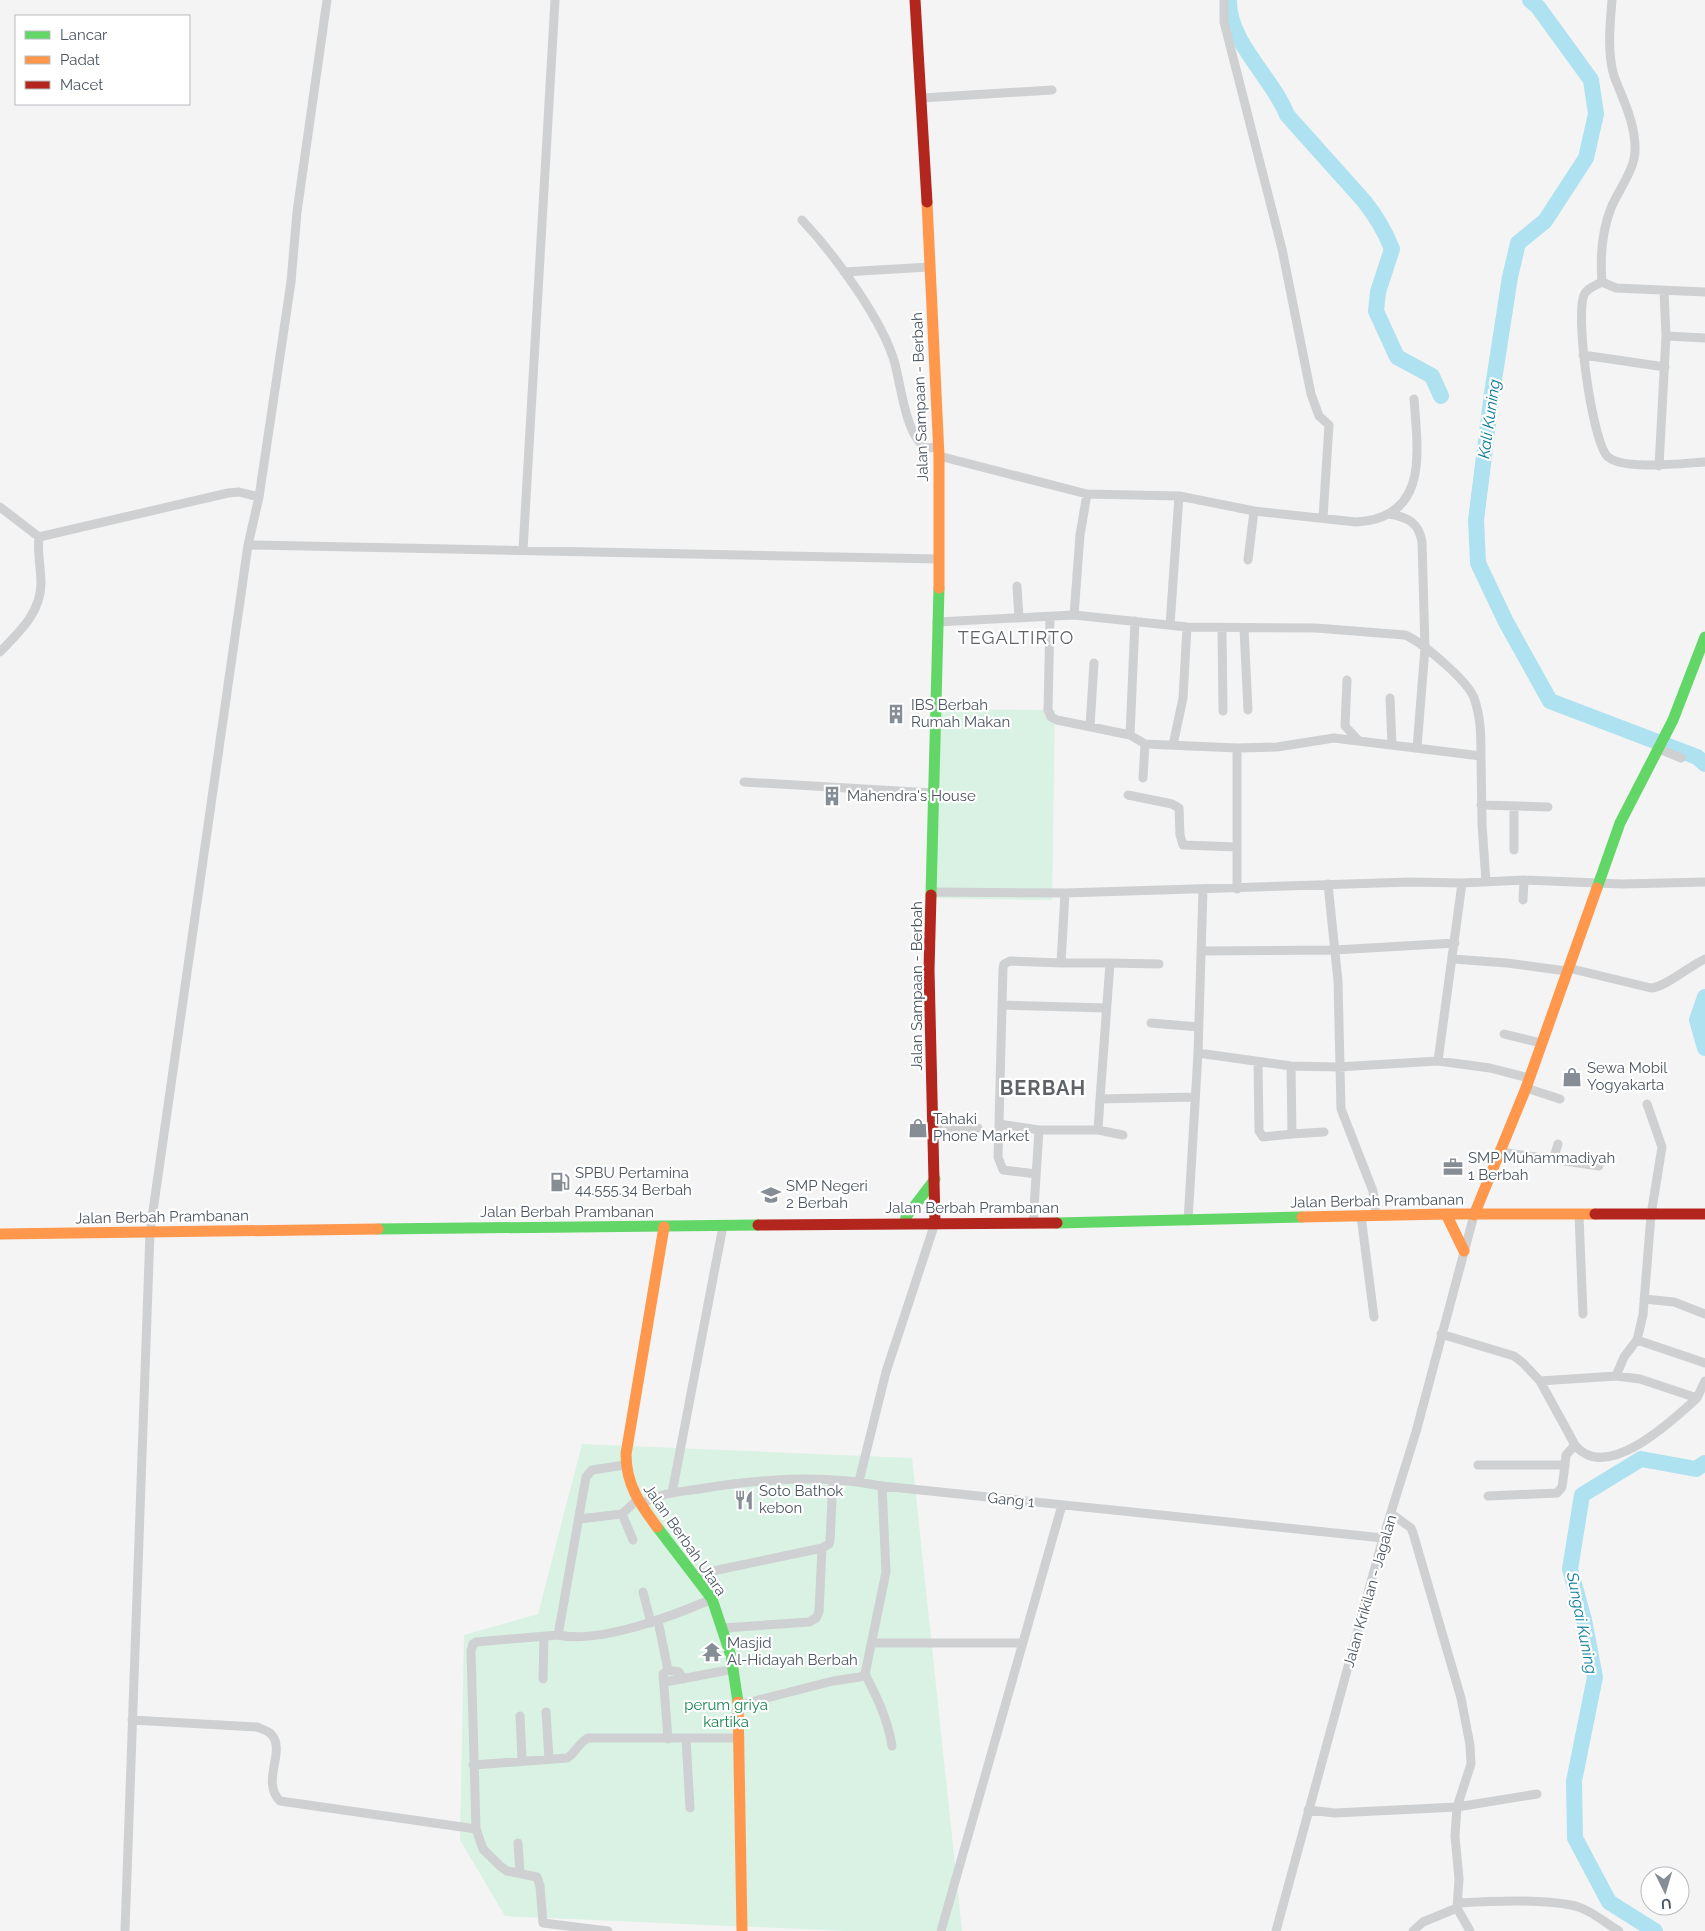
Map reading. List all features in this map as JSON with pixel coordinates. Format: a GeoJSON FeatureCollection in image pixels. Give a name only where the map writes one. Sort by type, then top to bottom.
{"type":"FeatureCollection","features":[{"type":"Feature","properties":{"kind":"main road","name":"Jalan Sampaan - Berbah"},"geometry":{"type":"LineString","coordinates":[[915,0],[922,98],[939,451],[939,559],[930,1018],[936,1179],[935,1223]]}},
{"type":"Feature","properties":{"kind":"main road"},"geometry":{"type":"LineString","coordinates":[[1474,1215],[1501,1152],[1527,1083],[1620,823],[1673,720],[1705,637]]}},
{"type":"Feature","properties":{"kind":"main road"},"geometry":{"type":"LineString","coordinates":[[905,1223],[906,1218],[936,1179]]}},
{"type":"Feature","properties":{"kind":"main road","name":"Jalan Berbah Prambanan"},"geometry":{"type":"LineString","coordinates":[[0,1234],[905,1223],[1033,1224],[1446,1214],[1705,1214]]}},
{"type":"Feature","properties":{"kind":"main road"},"geometry":{"type":"LineString","coordinates":[[1446,1214],[1464,1250]]}},
{"type":"Feature","properties":{"kind":"main road","name":"Jalan Berbah Utara"},"geometry":{"type":"LineString","coordinates":[[664,1227],[626,1447],[625,1465],[629,1485],[639,1502],[712,1600],[723,1628],[734,1669],[739,1705],[742,1931]]}},
{"type":"Feature","properties":{"kind":"street"},"geometry":{"type":"LineString","coordinates":[[124,1931],[150,1232],[248,545],[258,497],[292,282],[297,212],[327,0]]}},
{"type":"Feature","properties":{"kind":"street"},"geometry":{"type":"LineString","coordinates":[[523,550],[554,0]]}},
{"type":"Feature","properties":{"kind":"street"},"geometry":{"type":"LineString","coordinates":[[1224,0],[1224,22],[1282,249],[1311,394],[1319,416],[1329,424],[1323,518]]}},
{"type":"Feature","properties":{"kind":"street"},"geometry":{"type":"LineString","coordinates":[[1602,282],[1600,256],[1611,209],[1628,174],[1636,150],[1632,124],[1612,65],[1610,26],[1612,0]]}},
{"type":"Feature","properties":{"kind":"street"},"geometry":{"type":"LineString","coordinates":[[922,98],[1052,90]]}},
{"type":"Feature","properties":{"kind":"street"},"geometry":{"type":"LineString","coordinates":[[802,220],[844,272],[889,347],[916,439],[927,448],[1087,494],[1180,496],[1254,511],[1370,522],[1382,519],[1389,514],[1404,502],[1412,490],[1415,477],[1417,430],[1414,399]]}},
{"type":"Feature","properties":{"kind":"street"},"geometry":{"type":"LineString","coordinates":[[844,272],[929,267]]}},
{"type":"Feature","properties":{"kind":"street"},"geometry":{"type":"LineString","coordinates":[[1705,292],[1616,288],[1602,282],[1586,290],[1583,297],[1580,331],[1583,355],[1602,447],[1608,457],[1616,460],[1659,466],[1705,462]]}},
{"type":"Feature","properties":{"kind":"street"},"geometry":{"type":"LineString","coordinates":[[1659,466],[1666,336],[1664,291]]}},
{"type":"Feature","properties":{"kind":"street"},"geometry":{"type":"LineString","coordinates":[[1666,336],[1705,338]]}},
{"type":"Feature","properties":{"kind":"street"},"geometry":{"type":"LineString","coordinates":[[1583,355],[1665,367]]}},
{"type":"Feature","properties":{"kind":"street"},"geometry":{"type":"LineString","coordinates":[[0,507],[39,537],[149,513],[186,502],[238,492],[258,497]]}},
{"type":"Feature","properties":{"kind":"street"},"geometry":{"type":"LineString","coordinates":[[1074,616],[1080,535],[1087,494]]}},
{"type":"Feature","properties":{"kind":"street"},"geometry":{"type":"LineString","coordinates":[[1170,625],[1180,496]]}},
{"type":"Feature","properties":{"kind":"street"},"geometry":{"type":"LineString","coordinates":[[1248,560],[1254,511]]}},
{"type":"Feature","properties":{"kind":"street"},"geometry":{"type":"LineString","coordinates":[[1389,514],[1415,523],[1420,531],[1425,648],[1417,748]]}},
{"type":"Feature","properties":{"kind":"street"},"geometry":{"type":"LineString","coordinates":[[0,652],[34,613],[38,602],[41,585],[39,537]]}},
{"type":"Feature","properties":{"kind":"street"},"geometry":{"type":"LineString","coordinates":[[248,545],[939,559]]}},
{"type":"Feature","properties":{"kind":"street"},"geometry":{"type":"LineString","coordinates":[[1017,586],[1019,618]]}},
{"type":"Feature","properties":{"kind":"street"},"geometry":{"type":"LineString","coordinates":[[937,622],[1074,616],[1187,627],[1316,628],[1378,632],[1405,635],[1416,640],[1451,670],[1473,696],[1481,728],[1481,805],[1486,882]]}},
{"type":"Feature","properties":{"kind":"street"},"geometry":{"type":"LineString","coordinates":[[1050,617],[1048,710],[1051,717],[1057,720],[1130,735],[1145,744],[1236,748],[1277,747],[1319,739],[1359,741],[1442,753],[1481,756]]}},
{"type":"Feature","properties":{"kind":"street"},"geometry":{"type":"LineString","coordinates":[[1130,735],[1134,686],[1134,621]]}},
{"type":"Feature","properties":{"kind":"street"},"geometry":{"type":"LineString","coordinates":[[1173,745],[1183,698],[1187,627]]}},
{"type":"Feature","properties":{"kind":"street"},"geometry":{"type":"LineString","coordinates":[[1222,628],[1223,711]]}},
{"type":"Feature","properties":{"kind":"street"},"geometry":{"type":"LineString","coordinates":[[1244,628],[1248,710]]}},
{"type":"Feature","properties":{"kind":"street"},"geometry":{"type":"LineString","coordinates":[[1090,726],[1094,663]]}},
{"type":"Feature","properties":{"kind":"street"},"geometry":{"type":"LineString","coordinates":[[1347,680],[1345,726],[1359,741]]}},
{"type":"Feature","properties":{"kind":"street"},"geometry":{"type":"LineString","coordinates":[[1390,698],[1392,745]]}},
{"type":"Feature","properties":{"kind":"street"},"geometry":{"type":"LineString","coordinates":[[1143,778],[1145,744]]}},
{"type":"Feature","properties":{"kind":"street"},"geometry":{"type":"LineString","coordinates":[[1236,748],[1237,889]]}},
{"type":"Feature","properties":{"kind":"street"},"geometry":{"type":"LineString","coordinates":[[1657,748],[1681,758]]}},
{"type":"Feature","properties":{"kind":"street"},"geometry":{"type":"LineString","coordinates":[[744,782],[933,793]]}},
{"type":"Feature","properties":{"kind":"street"},"geometry":{"type":"LineString","coordinates":[[1128,795],[1172,804],[1179,808],[1180,835],[1183,845],[1237,847]]}},
{"type":"Feature","properties":{"kind":"street"},"geometry":{"type":"LineString","coordinates":[[1481,805],[1548,807]]}},
{"type":"Feature","properties":{"kind":"street"},"geometry":{"type":"LineString","coordinates":[[1514,806],[1514,850]]}},
{"type":"Feature","properties":{"kind":"street"},"geometry":{"type":"LineString","coordinates":[[1523,900],[1524,880]]}},
{"type":"Feature","properties":{"kind":"street"},"geometry":{"type":"LineString","coordinates":[[931,892],[1065,893],[1237,889],[1328,884],[1462,883],[1524,880],[1598,883],[1705,882]]}},
{"type":"Feature","properties":{"kind":"street"},"geometry":{"type":"LineString","coordinates":[[1438,1061],[1462,883]]}},
{"type":"Feature","properties":{"kind":"street"},"geometry":{"type":"LineString","coordinates":[[1328,884],[1338,981],[1338,1067],[1341,1109],[1373,1191],[1376,1215]]}},
{"type":"Feature","properties":{"kind":"street"},"geometry":{"type":"LineString","coordinates":[[1188,1221],[1198,1053],[1203,889]]}},
{"type":"Feature","properties":{"kind":"street"},"geometry":{"type":"LineString","coordinates":[[1061,962],[1065,893]]}},
{"type":"Feature","properties":{"kind":"street"},"geometry":{"type":"LineString","coordinates":[[1201,951],[1335,950],[1455,943]]}},
{"type":"Feature","properties":{"kind":"street"},"geometry":{"type":"LineString","coordinates":[[1453,959],[1507,962],[1567,970],[1651,988],[1659,986],[1690,966],[1705,959]]}},
{"type":"Feature","properties":{"kind":"street"},"geometry":{"type":"LineString","coordinates":[[1036,1174],[1003,1170],[998,1151],[1003,968],[1006,962],[1159,964]]}},
{"type":"Feature","properties":{"kind":"street"},"geometry":{"type":"LineString","coordinates":[[1098,1130],[1110,962]]}},
{"type":"Feature","properties":{"kind":"street"},"geometry":{"type":"LineString","coordinates":[[1002,1005],[1106,1008]]}},
{"type":"Feature","properties":{"kind":"street"},"geometry":{"type":"LineString","coordinates":[[1151,1023],[1199,1027]]}},
{"type":"Feature","properties":{"kind":"street"},"geometry":{"type":"LineString","coordinates":[[1504,1034],[1541,1044]]}},
{"type":"Feature","properties":{"kind":"street"},"geometry":{"type":"LineString","coordinates":[[1198,1053],[1292,1066],[1338,1067],[1438,1061],[1490,1068],[1560,1098]]}},
{"type":"Feature","properties":{"kind":"street"},"geometry":{"type":"LineString","coordinates":[[1258,1062],[1260,1135],[1263,1137],[1324,1132]]}},
{"type":"Feature","properties":{"kind":"street"},"geometry":{"type":"LineString","coordinates":[[1292,1066],[1292,1134]]}},
{"type":"Feature","properties":{"kind":"street"},"geometry":{"type":"LineString","coordinates":[[1100,1099],[1195,1097]]}},
{"type":"Feature","properties":{"kind":"street"},"geometry":{"type":"LineString","coordinates":[[1616,1376],[1624,1357],[1637,1340],[1644,1299],[1651,1215],[1662,1147],[1647,1104]]}},
{"type":"Feature","properties":{"kind":"street"},"geometry":{"type":"LineString","coordinates":[[999,1124],[1039,1130],[1098,1130],[1123,1135]]}},
{"type":"Feature","properties":{"kind":"street"},"geometry":{"type":"LineString","coordinates":[[934,1129],[978,1128]]}},
{"type":"Feature","properties":{"kind":"street"},"geometry":{"type":"LineString","coordinates":[[1033,1224],[1039,1130]]}},
{"type":"Feature","properties":{"kind":"street"},"geometry":{"type":"LineString","coordinates":[[1553,1160],[1558,1144]]}},
{"type":"Feature","properties":{"kind":"street"},"geometry":{"type":"LineString","coordinates":[[1501,1152],[1599,1166]]}},
{"type":"Feature","properties":{"kind":"street","name":"Jalan Krikilan - Jagalan"},"geometry":{"type":"LineString","coordinates":[[1276,1931],[1289,1891],[1308,1810],[1383,1538],[1416,1432],[1474,1215]]}},
{"type":"Feature","properties":{"kind":"street"},"geometry":{"type":"LineString","coordinates":[[1579,1215],[1583,1314]]}},
{"type":"Feature","properties":{"kind":"street"},"geometry":{"type":"LineString","coordinates":[[1361,1216],[1374,1317]]}},
{"type":"Feature","properties":{"kind":"street"},"geometry":{"type":"LineString","coordinates":[[859,1481],[886,1372],[935,1223]]}},
{"type":"Feature","properties":{"kind":"street"},"geometry":{"type":"LineString","coordinates":[[672,1493],[723,1226]]}},
{"type":"Feature","properties":{"kind":"street"},"geometry":{"type":"LineString","coordinates":[[1644,1299],[1674,1302],[1705,1314]]}},
{"type":"Feature","properties":{"kind":"street"},"geometry":{"type":"LineString","coordinates":[[1441,1334],[1514,1356],[1524,1362],[1540,1381],[1575,1445],[1582,1454],[1589,1457],[1613,1455],[1649,1440],[1697,1398],[1705,1381]]}},
{"type":"Feature","properties":{"kind":"street"},"geometry":{"type":"LineString","coordinates":[[1637,1340],[1705,1363]]}},
{"type":"Feature","properties":{"kind":"street"},"geometry":{"type":"LineString","coordinates":[[1540,1381],[1616,1376],[1640,1380],[1697,1398]]}},
{"type":"Feature","properties":{"kind":"street"},"geometry":{"type":"LineString","coordinates":[[1488,1496],[1557,1493],[1562,1486],[1566,1455],[1575,1445]]}},
{"type":"Feature","properties":{"kind":"street"},"geometry":{"type":"LineString","coordinates":[[1478,1465],[1564,1464]]}},
{"type":"Feature","properties":{"kind":"street"},"geometry":{"type":"LineString","coordinates":[[558,1635],[586,1477],[592,1470],[625,1465]]}},
{"type":"Feature","properties":{"kind":"street","name":"Gang 1"},"geometry":{"type":"LineString","coordinates":[[622,1514],[639,1502],[672,1493],[753,1481],[789,1478],[859,1481],[882,1486],[1383,1538]]}},
{"type":"Feature","properties":{"kind":"street"},"geometry":{"type":"LineString","coordinates":[[694,1575],[822,1548],[829,1544],[833,1480]]}},
{"type":"Feature","properties":{"kind":"street"},"geometry":{"type":"LineString","coordinates":[[882,1486],[886,1572],[865,1674],[878,1699],[889,1730],[892,1746]]}},
{"type":"Feature","properties":{"kind":"street"},"geometry":{"type":"LineString","coordinates":[[941,1931],[1062,1505]]}},
{"type":"Feature","properties":{"kind":"street"},"geometry":{"type":"LineString","coordinates":[[579,1519],[622,1514],[633,1540]]}},
{"type":"Feature","properties":{"kind":"street"},"geometry":{"type":"LineString","coordinates":[[1392,1514],[1407,1524],[1413,1533],[1461,1698],[1471,1764],[1457,1807],[1455,1836],[1458,1906],[1470,1931]]}},
{"type":"Feature","properties":{"kind":"street"},"geometry":{"type":"LineString","coordinates":[[723,1628],[809,1622],[816,1618],[819,1612],[822,1548]]}},
{"type":"Feature","properties":{"kind":"street"},"geometry":{"type":"LineString","coordinates":[[643,1592],[668,1670]]}},
{"type":"Feature","properties":{"kind":"street"},"geometry":{"type":"LineString","coordinates":[[608,1931],[542,1927],[538,1879],[534,1875],[507,1871],[483,1849],[476,1829],[471,1651],[473,1644],[558,1635],[586,1637],[654,1622],[712,1600]]}},
{"type":"Feature","properties":{"kind":"street"},"geometry":{"type":"LineString","coordinates":[[543,1679],[544,1637]]}},
{"type":"Feature","properties":{"kind":"street"},"geometry":{"type":"LineString","coordinates":[[872,1643],[1020,1643]]}},
{"type":"Feature","properties":{"kind":"street"},"geometry":{"type":"LineString","coordinates":[[664,1682],[734,1669]]}},
{"type":"Feature","properties":{"kind":"street"},"geometry":{"type":"LineString","coordinates":[[668,1739],[663,1674],[668,1670],[679,1672],[683,1679]]}},
{"type":"Feature","properties":{"kind":"street"},"geometry":{"type":"LineString","coordinates":[[739,1705],[833,1681],[860,1677],[865,1674]]}},
{"type":"Feature","properties":{"kind":"street"},"geometry":{"type":"LineString","coordinates":[[546,1712],[549,1759]]}},
{"type":"Feature","properties":{"kind":"street"},"geometry":{"type":"LineString","coordinates":[[520,1716],[522,1760]]}},
{"type":"Feature","properties":{"kind":"street"},"geometry":{"type":"LineString","coordinates":[[132,1720],[257,1727],[271,1733],[276,1742],[272,1783],[273,1794],[280,1802],[476,1829]]}},
{"type":"Feature","properties":{"kind":"street"},"geometry":{"type":"LineString","coordinates":[[473,1765],[549,1759],[572,1755],[582,1742],[588,1738],[740,1738]]}},
{"type":"Feature","properties":{"kind":"street"},"geometry":{"type":"LineString","coordinates":[[686,1739],[690,1808]]}},
{"type":"Feature","properties":{"kind":"street"},"geometry":{"type":"LineString","coordinates":[[1308,1810],[1335,1813],[1457,1807],[1538,1794]]}},
{"type":"Feature","properties":{"kind":"street"},"geometry":{"type":"LineString","coordinates":[[518,1843],[520,1873]]}},
{"type":"Feature","properties":{"kind":"street"},"geometry":{"type":"LineString","coordinates":[[1413,1931],[1423,1922],[1458,1906],[1498,1901],[1572,1905],[1587,1911],[1618,1931]]}},
{"type":"Feature","properties":{"kind":"green space"},"geometry":{"type":"Polygon","coordinates":[[[934,709],[1055,710],[1052,900],[930,898],[934,709]]]}},
{"type":"Feature","properties":{"kind":"green space","name":"perum griya kartika"},"geometry":{"type":"Polygon","coordinates":[[[582,1444],[912,1458],[962,1931],[846,1931],[505,1916],[460,1840],[464,1635],[538,1614],[582,1444]]]}},
{"type":"Feature","properties":{"kind":"waterway"},"geometry":{"type":"LineString","coordinates":[[1229,0],[1231,15],[1243,45],[1272,87],[1287,115],[1364,201],[1383,230],[1392,249],[1378,292],[1376,311],[1397,357],[1432,376],[1441,396]]}},
{"type":"Feature","properties":{"kind":"waterway","name":"Kali Kuning"},"geometry":{"type":"LineString","coordinates":[[1530,0],[1538,7],[1591,80],[1596,114],[1586,158],[1545,221],[1518,243],[1510,277],[1492,393],[1476,520],[1478,563],[1506,622],[1550,701],[1697,757],[1705,764]]}},
{"type":"Feature","properties":{"kind":"waterway","name":"Kali Kuning"},"geometry":{"type":"LineString","coordinates":[[1705,997],[1697,1020],[1705,1048]]}},
{"type":"Feature","properties":{"kind":"waterway","name":"Sungai Kuning"},"geometry":{"type":"LineString","coordinates":[[1655,1931],[1609,1902],[1575,1838],[1574,1781],[1595,1677],[1584,1620],[1570,1569],[1582,1495],[1641,1459],[1696,1469],[1705,1463]]}},
{"type":"Feature","properties":{"kind":"traffic: fast"},"geometry":{"type":"LineString","coordinates":[[931,895],[939,588]]}},
{"type":"Feature","properties":{"kind":"traffic: fast"},"geometry":{"type":"LineString","coordinates":[[1597,888],[1620,823],[1673,720],[1705,637]]}},
{"type":"Feature","properties":{"kind":"traffic: fast"},"geometry":{"type":"LineString","coordinates":[[905,1223],[906,1217],[935,1179]]}},
{"type":"Feature","properties":{"kind":"traffic: fast"},"geometry":{"type":"LineString","coordinates":[[1057,1223],[1302,1217]]}},
{"type":"Feature","properties":{"kind":"traffic: fast"},"geometry":{"type":"LineString","coordinates":[[378,1229],[758,1225]]}},
{"type":"Feature","properties":{"kind":"traffic: fast"},"geometry":{"type":"LineString","coordinates":[[657,1527],[712,1599],[731,1656],[738,1702]]}},
{"type":"Feature","properties":{"kind":"traffic: slow"},"geometry":{"type":"LineString","coordinates":[[927,202],[939,456],[939,588]]}},
{"type":"Feature","properties":{"kind":"traffic: slow"},"geometry":{"type":"LineString","coordinates":[[1474,1215],[1526,1088],[1597,888]]}},
{"type":"Feature","properties":{"kind":"traffic: slow"},"geometry":{"type":"LineString","coordinates":[[1446,1214],[1464,1251]]}},
{"type":"Feature","properties":{"kind":"traffic: slow"},"geometry":{"type":"LineString","coordinates":[[1302,1217],[1446,1214],[1595,1214]]}},
{"type":"Feature","properties":{"kind":"traffic: slow"},"geometry":{"type":"LineString","coordinates":[[657,1527],[631,1485],[626,1454],[664,1227]]}},
{"type":"Feature","properties":{"kind":"traffic: slow"},"geometry":{"type":"LineString","coordinates":[[0,1234],[378,1229]]}},
{"type":"Feature","properties":{"kind":"traffic: slow"},"geometry":{"type":"LineString","coordinates":[[738,1702],[742,1931]]}},
{"type":"Feature","properties":{"kind":"traffic: jam"},"geometry":{"type":"LineString","coordinates":[[915,0],[927,202]]}},
{"type":"Feature","properties":{"kind":"traffic: jam"},"geometry":{"type":"LineString","coordinates":[[931,895],[929,970],[935,1223]]}},
{"type":"Feature","properties":{"kind":"traffic: jam"},"geometry":{"type":"LineString","coordinates":[[1595,1214],[1705,1214]]}},
{"type":"Feature","properties":{"kind":"traffic: jam"},"geometry":{"type":"LineString","coordinates":[[758,1225],[1057,1223]]}},
{"type":"Feature","properties":{"kind":"place","name":"IBS Berbah Rumah Makan"},"geometry":{"type":"Point","coordinates":[896,714]}},
{"type":"Feature","properties":{"kind":"place","name":"Mahendra's House"},"geometry":{"type":"Point","coordinates":[832,796]}},
{"type":"Feature","properties":{"kind":"place","name":"Sewa Mobil Yogyakarta"},"geometry":{"type":"Point","coordinates":[1572,1077]}},
{"type":"Feature","properties":{"kind":"place","name":"Tahaki Phone Market"},"geometry":{"type":"Point","coordinates":[918,1128]}},
{"type":"Feature","properties":{"kind":"place","name":"SMP Muhammadiyah 1 Berbah"},"geometry":{"type":"Point","coordinates":[1453,1167]}},
{"type":"Feature","properties":{"kind":"place","name":"SPBU Pertamina 44.555.34 Berbah"},"geometry":{"type":"Point","coordinates":[560,1182]}},
{"type":"Feature","properties":{"kind":"place","name":"SMP Negeri 2 Berbah"},"geometry":{"type":"Point","coordinates":[771,1195]}},
{"type":"Feature","properties":{"kind":"place","name":"Soto Bathok kebon"},"geometry":{"type":"Point","coordinates":[744,1500]}},
{"type":"Feature","properties":{"kind":"place","name":"Masjid Al-Hidayah Berbah"},"geometry":{"type":"Point","coordinates":[712,1652]}},
{"type":"Feature","properties":{"kind":"district","name":"TEGALTIRTO"},"geometry":{"type":"Point","coordinates":[1016,637]}},
{"type":"Feature","properties":{"kind":"district","name":"BERBAH"},"geometry":{"type":"Point","coordinates":[1043,1088]}}]}
